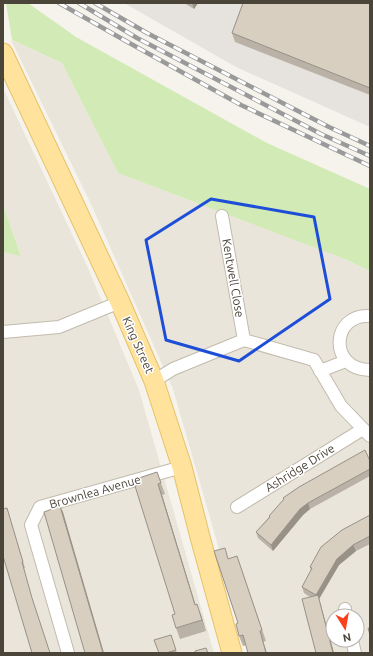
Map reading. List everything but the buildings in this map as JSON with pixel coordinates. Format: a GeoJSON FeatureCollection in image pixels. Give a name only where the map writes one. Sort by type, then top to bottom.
{"type":"FeatureCollection","features":[{"type":"Feature","properties":{"kind":"main road","name":"King Street"},"geometry":{"type":"LineString","coordinates":[[3,53],[120,302],[154,381],[182,467],[232,653]]}},
{"type":"Feature","properties":{"kind":"street","name":"Kentwell Close"},"geometry":{"type":"LineString","coordinates":[[222,216],[244,340]]}},
{"type":"Feature","properties":{"kind":"street"},"geometry":{"type":"LineString","coordinates":[[3,332],[59,327],[120,302]]}},
{"type":"Feature","properties":{"kind":"street"},"geometry":{"type":"LineString","coordinates":[[370,316],[357,317],[349,322],[343,329],[339,338],[340,348],[346,361],[353,367],[362,370],[370,370]]}},
{"type":"Feature","properties":{"kind":"street"},"geometry":{"type":"LineString","coordinates":[[154,381],[173,369],[244,340],[314,360],[341,406],[366,433]]}},
{"type":"Feature","properties":{"kind":"street"},"geometry":{"type":"LineString","coordinates":[[320,371],[346,361]]}},
{"type":"Feature","properties":{"kind":"street","name":"Ashridge Drive"},"geometry":{"type":"LineString","coordinates":[[237,507],[366,433]]}},
{"type":"Feature","properties":{"kind":"street","name":"Brownlea Avenue"},"geometry":{"type":"LineString","coordinates":[[68,653],[31,525],[40,507],[182,467]]}},
{"type":"Feature","properties":{"kind":"highlighted area"},"geometry":{"type":"Polygon","coordinates":[[[211,199],[314,217],[330,299],[239,361],[166,340],[146,240],[211,199]]]}},
{"type":"Feature","properties":{"kind":"shaded area"},"geometry":{"type":"Polygon","coordinates":[[[124,3],[370,3],[370,127],[236,67],[124,3]]]}},
{"type":"Feature","properties":{"kind":"shaded area"},"geometry":{"type":"Polygon","coordinates":[[[11,40],[62,63],[118,173],[347,260],[370,271],[370,653],[249,653],[173,389],[91,204],[11,40]]]}},
{"type":"Feature","properties":{"kind":"shaded area"},"geometry":{"type":"Polygon","coordinates":[[[3,88],[88,268],[139,390],[214,653],[3,653],[3,252],[21,255],[3,205],[3,88]]]}},
{"type":"Feature","properties":{"kind":"green space"},"geometry":{"type":"Polygon","coordinates":[[[6,3],[28,3],[76,37],[267,143],[370,189],[370,271],[347,260],[118,173],[62,63],[12,40],[6,3]]]}},
{"type":"Feature","properties":{"kind":"green space"},"geometry":{"type":"Polygon","coordinates":[[[3,205],[21,256],[3,252],[3,205]]]}},
{"type":"Feature","properties":{"kind":"railway"},"geometry":{"type":"LineString","coordinates":[[59,3],[241,105],[370,166]]}},
{"type":"Feature","properties":{"kind":"railway"},"geometry":{"type":"LineString","coordinates":[[79,3],[137,38],[321,134],[370,156]]}},
{"type":"Feature","properties":{"kind":"railway"},"geometry":{"type":"LineString","coordinates":[[95,3],[147,33],[329,127],[370,146]]}}]}
